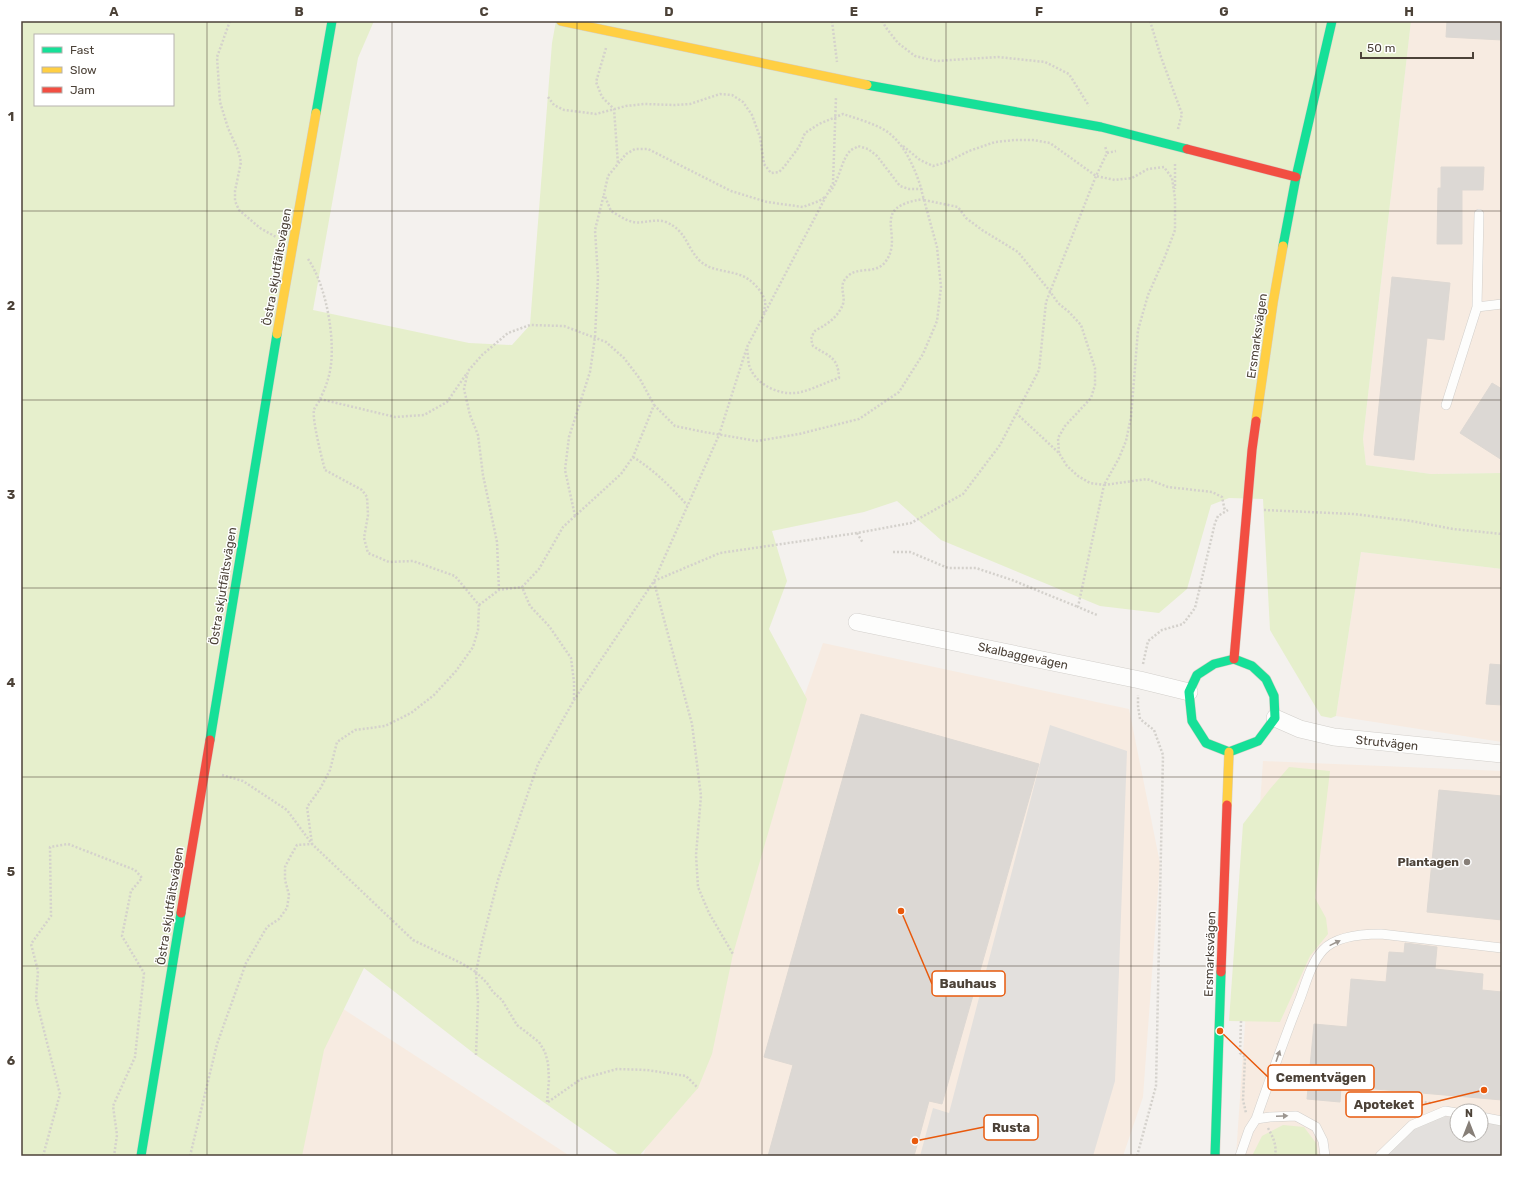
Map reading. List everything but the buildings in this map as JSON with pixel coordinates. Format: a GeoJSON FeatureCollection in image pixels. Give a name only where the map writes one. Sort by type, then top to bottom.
{"type":"FeatureCollection","features":[{"type":"Feature","properties":{"kind":"street","name":"Östra skjutfältsvägen"},"geometry":{"type":"LineString","coordinates":[[141,1156],[292,246],[332,21]]}},
{"type":"Feature","properties":{"kind":"street"},"geometry":{"type":"LineString","coordinates":[[561,21],[836,80],[1101,127],[1296,177]]}},
{"type":"Feature","properties":{"kind":"street","name":"Ersmarksvägen"},"geometry":{"type":"LineString","coordinates":[[1234,659],[1252,450],[1273,303],[1296,177],[1332,21]]}},
{"type":"Feature","properties":{"kind":"street","name":"Skalbaggevägen"},"geometry":{"type":"LineString","coordinates":[[857,622],[1140,680],[1189,692]]}},
{"type":"Feature","properties":{"kind":"street"},"geometry":{"type":"LineString","coordinates":[[1234,659],[1252,666],[1266,679],[1274,696],[1275,718],[1258,741],[1229,752],[1206,743],[1192,721],[1189,692],[1197,675],[1214,664],[1234,659]]}},
{"type":"Feature","properties":{"kind":"street","name":"Strutvägen"},"geometry":{"type":"LineString","coordinates":[[1275,718],[1300,729],[1334,737],[1502,754]]}},
{"type":"Feature","properties":{"kind":"street","name":"Ersmarksvägen"},"geometry":{"type":"LineString","coordinates":[[1215,1156],[1229,752]]}},
{"type":"Feature","properties":{"kind":"lane"},"geometry":{"type":"LineString","coordinates":[[1446,405],[1477,307],[1479,214]]}},
{"type":"Feature","properties":{"kind":"lane"},"geometry":{"type":"LineString","coordinates":[[1477,307],[1502,304]]}},
{"type":"Feature","properties":{"kind":"lane"},"geometry":{"type":"LineString","coordinates":[[1240,1156],[1249,1130],[1256,1120],[1282,1044],[1315,961],[1324,948],[1350,937],[1366,934],[1381,934],[1502,948]]}},
{"type":"Feature","properties":{"kind":"lane"},"geometry":{"type":"LineString","coordinates":[[1380,1156],[1412,1125],[1445,1111],[1449,1112]]}},
{"type":"Feature","properties":{"kind":"lane"},"geometry":{"type":"LineString","coordinates":[[1256,1120],[1270,1117],[1296,1116],[1316,1127],[1324,1141],[1325,1156]]}},
{"type":"Feature","properties":{"kind":"lane"},"geometry":{"type":"LineString","coordinates":[[1489,1119],[1502,1121]]}},
{"type":"Feature","properties":{"kind":"path"},"geometry":{"type":"LineString","coordinates":[[230,21],[217,57],[220,102],[241,162],[235,191],[235,201],[239,210],[260,228],[292,246],[308,259],[316,270],[323,292],[330,324],[333,360],[328,379],[314,410],[320,456],[325,470],[362,490],[367,497],[368,515],[364,538],[368,553],[389,562],[413,561],[455,576],[479,605],[478,630],[473,647],[456,671],[434,695],[411,713],[385,726],[355,730],[337,742],[330,770],[320,789],[307,807],[312,844]]}},
{"type":"Feature","properties":{"kind":"path"},"geometry":{"type":"LineString","coordinates":[[476,1055],[478,1002],[476,972],[482,942],[498,880],[538,764],[574,700],[654,581],[719,435],[747,347],[833,183],[837,55],[832,21]]}},
{"type":"Feature","properties":{"kind":"path"},"geometry":{"type":"LineString","coordinates":[[654,581],[720,553],[857,533],[912,523],[963,494],[1000,445],[1038,370],[1046,302],[1049,290],[1106,153],[1101,127],[1083,94],[1069,74],[1045,62],[998,58],[936,62],[915,56],[898,44],[882,21]]}},
{"type":"Feature","properties":{"kind":"path"},"geometry":{"type":"LineString","coordinates":[[1078,607],[1104,485],[1119,458],[1126,441],[1131,417],[1138,330],[1148,295],[1175,230],[1175,146],[1182,114],[1161,57],[1150,21]]}},
{"type":"Feature","properties":{"kind":"path"},"geometry":{"type":"LineString","coordinates":[[615,32],[604,52],[596,82],[602,97],[614,109],[618,164]]}},
{"type":"Feature","properties":{"kind":"path"},"geometry":{"type":"LineString","coordinates":[[548,97],[554,105],[564,110],[596,114],[614,109],[644,104],[675,106],[690,104],[720,94],[732,96],[743,102],[752,116],[760,137],[764,164],[771,173],[779,172],[784,167],[798,147],[805,133],[819,124],[842,114],[882,128],[920,160],[933,166],[947,162],[969,151],[994,142],[1033,140],[1050,143],[1096,176],[1115,180],[1132,178],[1148,169],[1164,167],[1172,178],[1175,198]]}},
{"type":"Feature","properties":{"kind":"path"},"geometry":{"type":"LineString","coordinates":[[320,399],[395,417],[424,415],[447,402],[468,371],[482,355],[508,333],[530,325],[564,326],[606,342],[624,358],[640,379],[654,405],[675,426],[757,441],[799,434],[859,419],[899,392],[923,354],[937,321],[941,287],[936,247],[919,181],[902,145]]}},
{"type":"Feature","properties":{"kind":"path"},"geometry":{"type":"LineString","coordinates":[[575,516],[565,470],[569,437],[590,372],[595,337],[598,277],[594,230],[608,176],[626,154],[635,149],[648,149],[731,191],[767,202],[803,207],[819,201],[827,195],[836,185],[845,158],[849,152],[858,146],[868,149],[877,156],[900,186],[909,189],[921,189]]}},
{"type":"Feature","properties":{"kind":"path"},"geometry":{"type":"LineString","coordinates":[[1106,153],[1120,149]]}},
{"type":"Feature","properties":{"kind":"path"},"geometry":{"type":"LineString","coordinates":[[604,194],[611,211],[634,222],[648,222],[657,220],[667,222],[683,234],[693,252],[701,261],[712,269],[742,275],[758,287],[765,301],[764,314]]}},
{"type":"Feature","properties":{"kind":"path"},"geometry":{"type":"LineString","coordinates":[[747,347],[749,365],[757,378],[770,389],[784,393],[801,392],[839,378],[839,368],[835,360],[813,346],[811,339],[816,330],[825,326],[837,316],[844,303],[842,292],[843,281],[849,274],[877,269],[885,262],[891,252],[892,241],[890,218],[895,210],[908,201],[924,199],[958,207],[966,218],[982,230],[1018,252],[1058,303],[1081,325],[1094,368],[1095,385],[1091,398],[1065,426],[1058,438],[1059,453]]}},
{"type":"Feature","properties":{"kind":"path"},"geometry":{"type":"LineString","coordinates":[[468,371],[464,389],[470,415],[478,435],[483,475],[497,542],[499,590]]}},
{"type":"Feature","properties":{"kind":"path"},"geometry":{"type":"LineString","coordinates":[[479,605],[499,590],[522,587],[539,569],[563,527],[621,474],[633,457],[654,405]]}},
{"type":"Feature","properties":{"kind":"path"},"geometry":{"type":"LineString","coordinates":[[1016,413],[1059,453],[1067,466],[1078,476],[1090,483],[1104,485],[1147,479],[1168,487],[1212,492],[1222,497],[1225,511]]}},
{"type":"Feature","properties":{"kind":"path"},"geometry":{"type":"LineString","coordinates":[[633,457],[646,465],[674,490],[688,505]]}},
{"type":"Feature","properties":{"kind":"path"},"geometry":{"type":"LineString","coordinates":[[1137,1156],[1156,1086],[1164,755],[1154,730],[1140,719],[1138,706],[1140,680],[1148,641],[1162,630],[1183,624],[1195,608],[1215,523],[1218,516],[1233,508]]}},
{"type":"Feature","properties":{"kind":"path"},"geometry":{"type":"LineString","coordinates":[[1261,510],[1353,514],[1411,521],[1454,529],[1502,534]]}},
{"type":"Feature","properties":{"kind":"path"},"geometry":{"type":"LineString","coordinates":[[857,533],[863,543]]}},
{"type":"Feature","properties":{"kind":"path"},"geometry":{"type":"LineString","coordinates":[[893,552],[910,552],[948,568],[976,568],[1012,580],[1097,615]]}},
{"type":"Feature","properties":{"kind":"path"},"geometry":{"type":"LineString","coordinates":[[654,581],[692,724],[701,796],[696,855],[698,887],[709,913],[734,954]]}},
{"type":"Feature","properties":{"kind":"path"},"geometry":{"type":"LineString","coordinates":[[522,587],[530,606],[549,626],[571,658],[574,682],[574,700]]}},
{"type":"Feature","properties":{"kind":"path"},"geometry":{"type":"LineString","coordinates":[[204,770],[243,781],[287,810],[312,844],[413,940],[461,963],[476,972],[502,1000],[517,1025],[539,1042],[545,1052],[548,1063],[549,1080],[547,1102],[581,1080],[617,1069],[647,1070],[686,1076],[698,1088]]}},
{"type":"Feature","properties":{"kind":"path"},"geometry":{"type":"LineString","coordinates":[[43,1156],[60,1094],[36,999],[38,971],[31,944],[51,916],[50,847],[68,844],[135,870],[142,878],[131,891],[122,936],[144,973],[135,1057],[113,1106],[117,1135],[114,1156]]}},
{"type":"Feature","properties":{"kind":"path"},"geometry":{"type":"LineString","coordinates":[[190,1156],[217,1044],[246,963],[267,927],[279,919],[287,908],[289,895],[285,880],[285,867],[290,856],[297,845],[312,844]]}},
{"type":"Feature","properties":{"kind":"path"},"geometry":{"type":"LineString","coordinates":[[1240,1053],[1241,1021]]}},
{"type":"Feature","properties":{"kind":"path"},"geometry":{"type":"LineString","coordinates":[[1353,1096],[1439,1104]]}},
{"type":"Feature","properties":{"kind":"shaded area"},"geometry":{"type":"Polygon","coordinates":[[[1411,21],[1502,21],[1502,473],[1431,474],[1366,465],[1363,439],[1411,21]]]}},
{"type":"Feature","properties":{"kind":"shaded area"},"geometry":{"type":"Polygon","coordinates":[[[1361,552],[1502,569],[1502,742],[1336,716],[1361,552]]]}},
{"type":"Feature","properties":{"kind":"shaded area"},"geometry":{"type":"Polygon","coordinates":[[[823,643],[1129,709],[1160,863],[1143,1097],[1123,1156],[643,1156],[823,643]]]}},
{"type":"Feature","properties":{"kind":"shaded area"},"geometry":{"type":"Polygon","coordinates":[[[1050,725],[1127,751],[1115,1081],[1093,1156],[920,1156],[933,1108],[949,1113],[1050,725]]]}},
{"type":"Feature","properties":{"kind":"shaded area"},"geometry":{"type":"Polygon","coordinates":[[[1263,761],[1502,771],[1502,1156],[1236,1156],[1263,761]]]}},
{"type":"Feature","properties":{"kind":"shaded area"},"geometry":{"type":"Polygon","coordinates":[[[297,979],[570,1156],[244,1156],[297,979]]]}},
{"type":"Feature","properties":{"kind":"shaded area"},"geometry":{"type":"Polygon","coordinates":[[[1445,1116],[1449,1117],[1449,1143],[1489,1143],[1489,1122],[1502,1124],[1502,1156],[1380,1156],[1412,1125],[1445,1116]]]}},
{"type":"Feature","properties":{"kind":"green space"},"geometry":{"type":"Polygon","coordinates":[[[21,21],[374,21],[358,58],[313,310],[469,343],[512,345],[530,325],[552,43],[556,21],[1411,21],[1363,439],[1366,465],[1431,474],[1502,473],[1502,569],[1361,552],[1336,716],[1331,718],[1321,716],[1270,630],[1263,499],[1229,498],[1211,505],[1187,589],[1159,613],[1100,606],[941,540],[897,501],[864,512],[772,531],[787,581],[769,629],[807,699],[733,954],[712,1054],[698,1088],[639,1156],[620,1156],[476,1055],[364,968],[324,1050],[302,1156],[21,1156],[21,21]]]}},
{"type":"Feature","properties":{"kind":"green space"},"geometry":{"type":"Polygon","coordinates":[[[1289,767],[1330,771],[1315,898],[1326,918],[1328,934],[1310,956],[1280,1022],[1229,1021],[1243,824],[1289,767]]]}},
{"type":"Feature","properties":{"kind":"green space"},"geometry":{"type":"Polygon","coordinates":[[[1283,1125],[1304,1127],[1316,1143],[1318,1156],[1252,1156],[1262,1136],[1283,1125]]]}},
{"type":"Feature","properties":{"kind":"traffic: fast"},"geometry":{"type":"LineString","coordinates":[[316,113],[332,21]]}},
{"type":"Feature","properties":{"kind":"traffic: fast"},"geometry":{"type":"LineString","coordinates":[[1283,246],[1296,177],[1332,21]]}},
{"type":"Feature","properties":{"kind":"traffic: fast"},"geometry":{"type":"LineString","coordinates":[[867,85],[1101,127],[1187,149]]}},
{"type":"Feature","properties":{"kind":"traffic: fast"},"geometry":{"type":"LineString","coordinates":[[210,740],[277,334]]}},
{"type":"Feature","properties":{"kind":"traffic: fast"},"geometry":{"type":"LineString","coordinates":[[1234,659],[1252,666],[1266,679],[1274,696],[1275,718],[1258,741],[1229,752],[1206,743],[1192,721],[1189,692],[1197,675],[1214,664],[1234,659]]}},
{"type":"Feature","properties":{"kind":"traffic: fast"},"geometry":{"type":"LineString","coordinates":[[141,1156],[181,913]]}},
{"type":"Feature","properties":{"kind":"traffic: fast"},"geometry":{"type":"LineString","coordinates":[[1215,1156],[1221,972]]}},
{"type":"Feature","properties":{"kind":"traffic: slow"},"geometry":{"type":"LineString","coordinates":[[561,21],[867,85]]}},
{"type":"Feature","properties":{"kind":"traffic: slow"},"geometry":{"type":"LineString","coordinates":[[277,334],[316,113]]}},
{"type":"Feature","properties":{"kind":"traffic: slow"},"geometry":{"type":"LineString","coordinates":[[1256,421],[1283,246]]}},
{"type":"Feature","properties":{"kind":"traffic: slow"},"geometry":{"type":"LineString","coordinates":[[1227,805],[1229,752]]}},
{"type":"Feature","properties":{"kind":"traffic: jam"},"geometry":{"type":"LineString","coordinates":[[1187,149],[1296,177]]}},
{"type":"Feature","properties":{"kind":"traffic: jam"},"geometry":{"type":"LineString","coordinates":[[1234,659],[1252,450],[1256,421]]}},
{"type":"Feature","properties":{"kind":"traffic: jam"},"geometry":{"type":"LineString","coordinates":[[181,913],[210,740]]}},
{"type":"Feature","properties":{"kind":"traffic: jam"},"geometry":{"type":"LineString","coordinates":[[1221,972],[1227,805]]}},
{"type":"Feature","properties":{"kind":"place","name":"Plantagen"},"geometry":{"type":"Point","coordinates":[1467,862]}},
{"type":"Feature","properties":{"kind":"place","name":"Bauhaus"},"geometry":{"type":"Point","coordinates":[901,911]}},
{"type":"Feature","properties":{"kind":"place","name":"Cementvägen"},"geometry":{"type":"Point","coordinates":[1220,1031]}},
{"type":"Feature","properties":{"kind":"place","name":"Apoteket"},"geometry":{"type":"Point","coordinates":[1484,1090]}},
{"type":"Feature","properties":{"kind":"place","name":"Rusta"},"geometry":{"type":"Point","coordinates":[915,1141]}}]}
